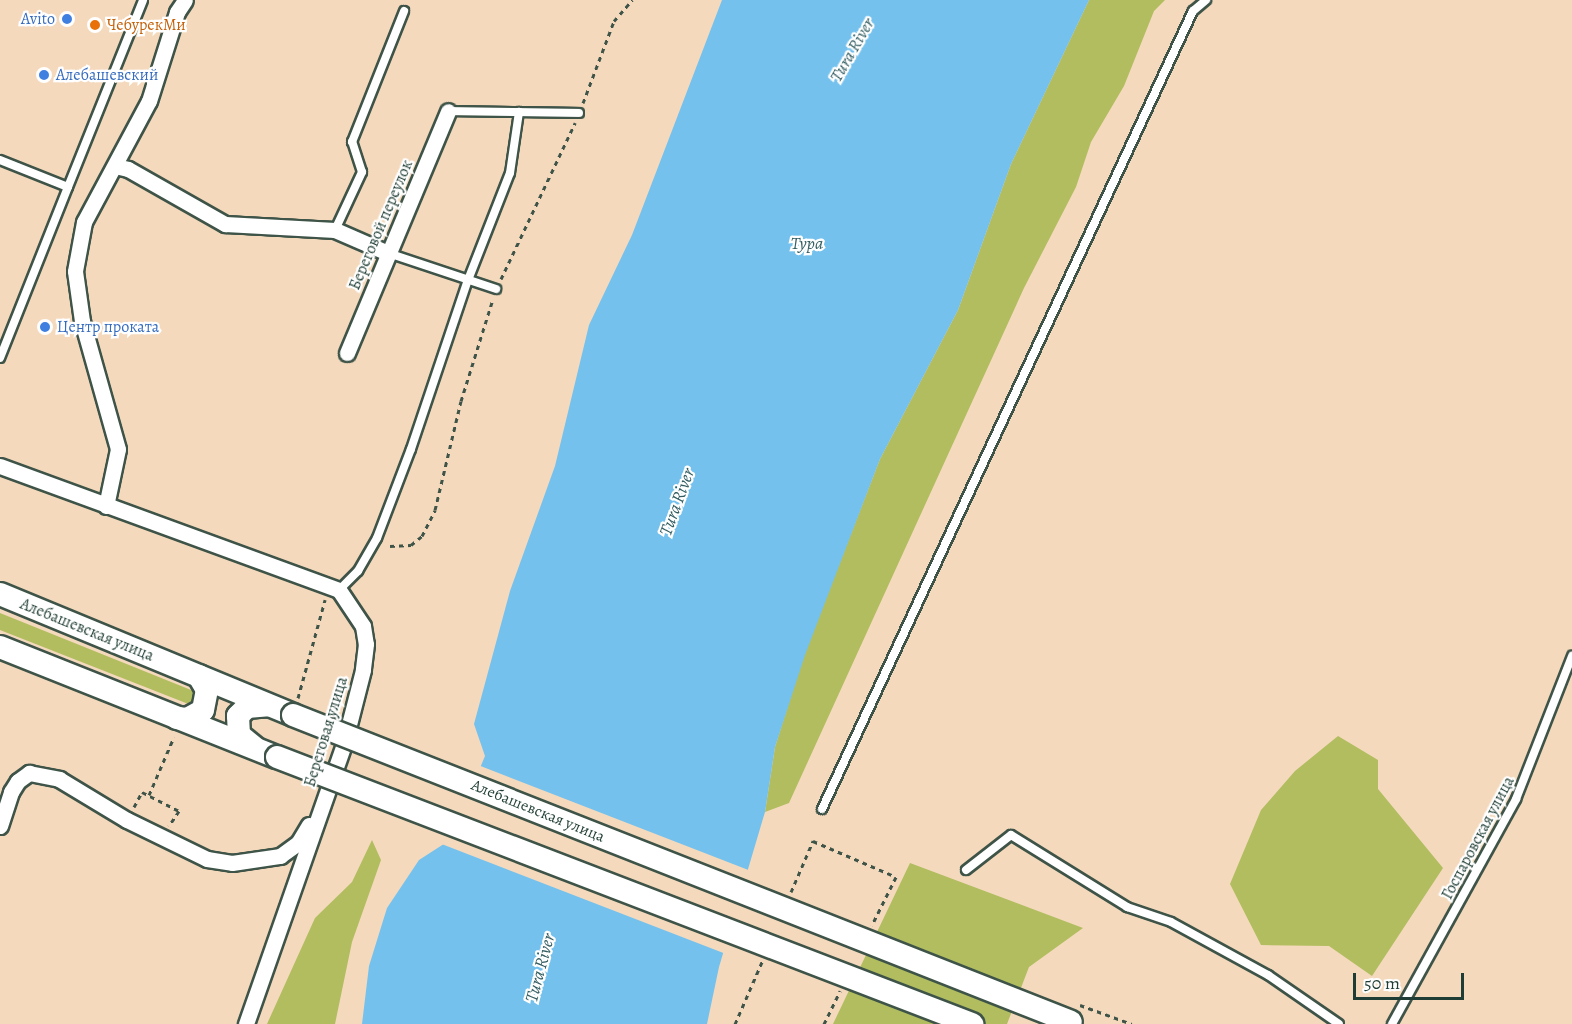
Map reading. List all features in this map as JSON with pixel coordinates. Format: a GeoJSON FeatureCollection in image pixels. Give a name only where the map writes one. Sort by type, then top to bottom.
{"type":"FeatureCollection","features":[{"type":"Feature","properties":{"kind":"main road","name":"Алебашевская улица"},"geometry":{"type":"LineString","coordinates":[[0,594],[268,705],[295,707],[1075,1017]]}},
{"type":"Feature","properties":{"kind":"main road"},"geometry":{"type":"LineString","coordinates":[[0,647],[176,726],[255,748],[972,1024]]}},
{"type":"Feature","properties":{"kind":"main road"},"geometry":{"type":"LineString","coordinates":[[176,726],[203,710],[207,690],[199,676]]}},
{"type":"Feature","properties":{"kind":"main road"},"geometry":{"type":"LineString","coordinates":[[255,748],[239,735],[238,716],[248,707],[268,705]]}},
{"type":"Feature","properties":{"kind":"street"},"geometry":{"type":"LineString","coordinates":[[106,506],[118,449],[82,321],[75,271],[84,222],[148,101],[177,12],[185,0]]}},
{"type":"Feature","properties":{"kind":"street","name":"Береговой переулок"},"geometry":{"type":"LineString","coordinates":[[347,353],[387,252],[448,111]]}},
{"type":"Feature","properties":{"kind":"street"},"geometry":{"type":"LineString","coordinates":[[115,166],[128,169],[225,224],[335,230],[387,252]]}},
{"type":"Feature","properties":{"kind":"street"},"geometry":{"type":"LineString","coordinates":[[0,466],[339,590]]}},
{"type":"Feature","properties":{"kind":"street","name":"Береговая улица"},"geometry":{"type":"LineString","coordinates":[[246,1024],[356,702],[366,644],[356,611],[339,590]]}},
{"type":"Feature","properties":{"kind":"street"},"geometry":{"type":"LineString","coordinates":[[0,826],[11,792],[18,781],[29,773],[59,779],[186,851],[207,859],[232,863],[280,856],[298,843],[319,810]]}},
{"type":"Feature","properties":{"kind":"lane"},"geometry":{"type":"LineString","coordinates":[[0,358],[143,0]]}},
{"type":"Feature","properties":{"kind":"lane"},"geometry":{"type":"LineString","coordinates":[[822,809],[1193,10],[1206,0]]}},
{"type":"Feature","properties":{"kind":"lane"},"geometry":{"type":"LineString","coordinates":[[335,230],[362,172],[352,142],[404,11]]}},
{"type":"Feature","properties":{"kind":"lane"},"geometry":{"type":"LineString","coordinates":[[448,111],[579,113]]}},
{"type":"Feature","properties":{"kind":"lane"},"geometry":{"type":"LineString","coordinates":[[339,590],[358,571],[377,538],[424,413],[468,280],[510,173],[519,112]]}},
{"type":"Feature","properties":{"kind":"lane"},"geometry":{"type":"LineString","coordinates":[[0,160],[68,187]]}},
{"type":"Feature","properties":{"kind":"lane"},"geometry":{"type":"LineString","coordinates":[[387,252],[496,289]]}},
{"type":"Feature","properties":{"kind":"lane","name":"Госпаровская улица"},"geometry":{"type":"LineString","coordinates":[[1392,1024],[1516,799],[1572,656]]}},
{"type":"Feature","properties":{"kind":"lane"},"geometry":{"type":"LineString","coordinates":[[966,870],[1011,836],[1127,907],[1171,922],[1268,975],[1339,1024]]}},
{"type":"Feature","properties":{"kind":"path"},"geometry":{"type":"LineString","coordinates":[[390,546],[411,545],[422,536],[435,510],[455,438],[461,401],[496,289],[579,113],[614,21],[632,0]]}},
{"type":"Feature","properties":{"kind":"path"},"geometry":{"type":"LineString","coordinates":[[295,707],[325,600]]}},
{"type":"Feature","properties":{"kind":"path"},"geometry":{"type":"LineString","coordinates":[[149,795],[176,726]]}},
{"type":"Feature","properties":{"kind":"path"},"geometry":{"type":"LineString","coordinates":[[142,792],[179,811]]}},
{"type":"Feature","properties":{"kind":"path"},"geometry":{"type":"LineString","coordinates":[[1075,1017],[1132,1024]]}},
{"type":"Feature","properties":{"kind":"green space"},"geometry":{"type":"Polygon","coordinates":[[[1089,0],[1165,0],[1154,11],[1124,86],[1091,142],[1076,187],[1024,288],[789,803],[765,812],[775,747],[804,655],[880,459],[958,310],[1011,164],[1089,0]]]}},
{"type":"Feature","properties":{"kind":"green space"},"geometry":{"type":"Polygon","coordinates":[[[0,613],[196,692],[199,697],[191,705],[0,630],[0,613]]]}},
{"type":"Feature","properties":{"kind":"green space"},"geometry":{"type":"Polygon","coordinates":[[[1338,736],[1378,760],[1378,789],[1443,868],[1372,976],[1329,946],[1261,945],[1230,884],[1261,810],[1295,771],[1338,736]]]}},
{"type":"Feature","properties":{"kind":"green space"},"geometry":{"type":"Polygon","coordinates":[[[372,840],[381,860],[352,942],[335,1024],[267,1024],[315,918],[352,882],[372,840]]]}},
{"type":"Feature","properties":{"kind":"green space"},"geometry":{"type":"Polygon","coordinates":[[[910,863],[1083,928],[1029,967],[1007,1024],[833,1024],[910,863]]]}},
{"type":"Feature","properties":{"kind":"water","name":"Тура"},"geometry":{"type":"Polygon","coordinates":[[[722,0],[1089,0],[1011,164],[958,310],[880,459],[805,655],[775,747],[765,812],[719,967],[707,1024],[362,1024],[369,966],[387,908],[419,860],[450,840],[485,756],[474,724],[510,591],[555,466],[589,325],[632,235],[722,0]]]}},
{"type":"Feature","properties":{"kind":"pier"},"geometry":{"type":"Polygon","coordinates":[[[478,765],[751,871],[726,954],[439,843],[447,838],[478,765]]]}},
{"type":"Feature","properties":{"kind":"place","name":"Avito"},"geometry":{"type":"Point","coordinates":[67,19]}},
{"type":"Feature","properties":{"kind":"place","name":"ЧебурекМи"},"geometry":{"type":"Point","coordinates":[95,25]}},
{"type":"Feature","properties":{"kind":"place","name":"Алебашевский"},"geometry":{"type":"Point","coordinates":[44,75]}},
{"type":"Feature","properties":{"kind":"place","name":"Центр проката"},"geometry":{"type":"Point","coordinates":[45,327]}},
{"type":"Feature","properties":{"kind":"water label","name":"Tura River"},"geometry":{"type":"Point","coordinates":[852,50]}},
{"type":"Feature","properties":{"kind":"water label","name":"Tura River"},"geometry":{"type":"Point","coordinates":[677,502]}},
{"type":"Feature","properties":{"kind":"water label","name":"Tura River"},"geometry":{"type":"Point","coordinates":[540,968]}}]}
